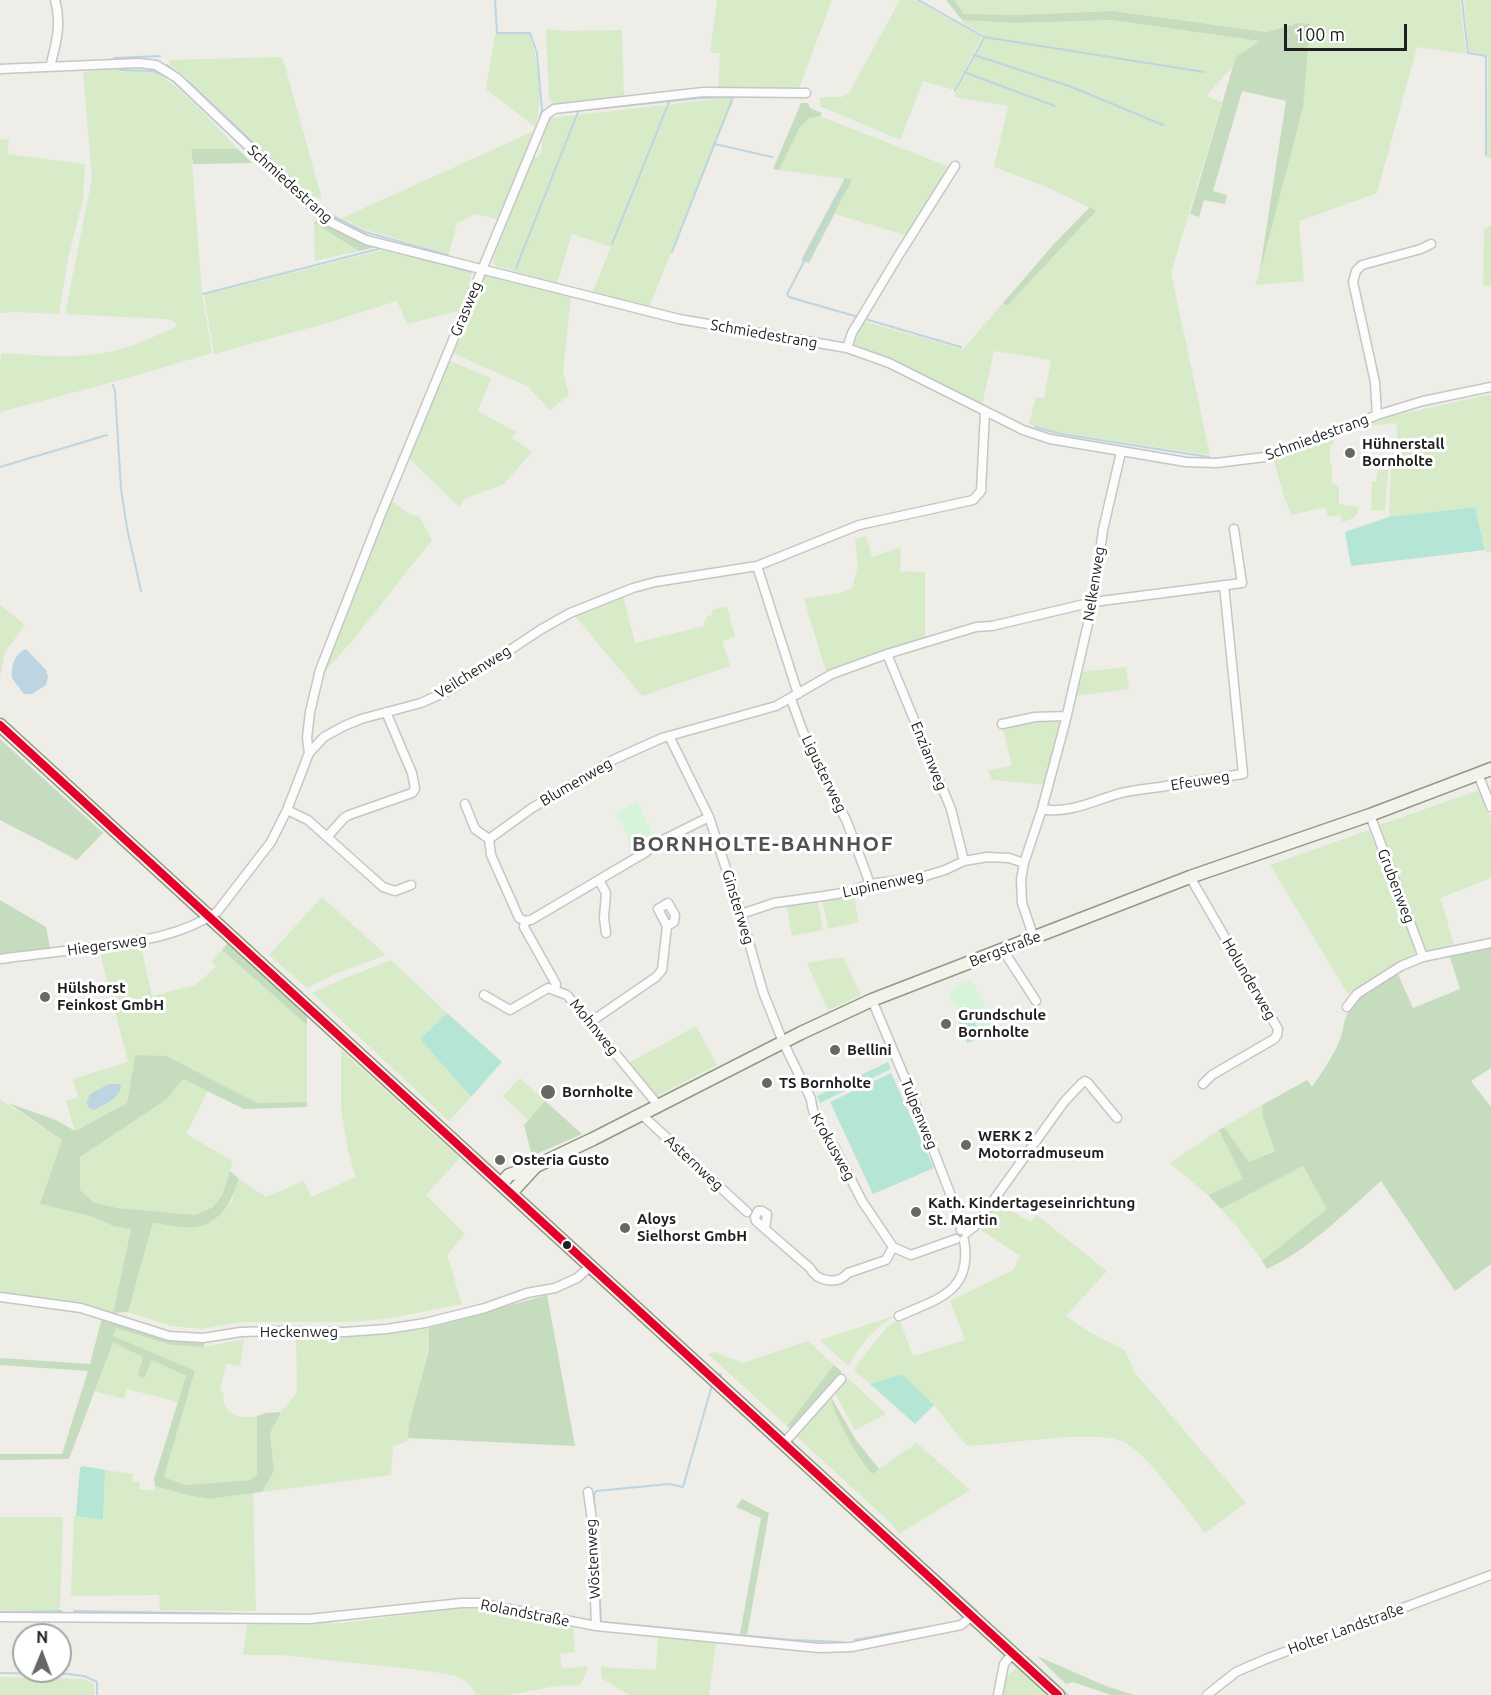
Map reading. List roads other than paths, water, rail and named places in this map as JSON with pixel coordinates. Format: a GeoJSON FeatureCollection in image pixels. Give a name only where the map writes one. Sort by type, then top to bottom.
{"type":"FeatureCollection","features":[{"type":"Feature","properties":{"kind":"main road"},"geometry":{"type":"LineString","coordinates":[[0,725],[1058,1695]]}},
{"type":"Feature","properties":{"kind":"main road","name":"Bergstraße"},"geometry":{"type":"LineString","coordinates":[[501,1184],[509,1175],[536,1166],[872,1000],[1190,877],[1370,815],[1491,769]]}},
{"type":"Feature","properties":{"kind":"main road","name":"Bergstraße"},"geometry":{"type":"LineString","coordinates":[[511,1192],[536,1166]]}},
{"type":"Feature","properties":{"kind":"street"},"geometry":{"type":"LineString","coordinates":[[50,67],[60,27],[55,0]]}},
{"type":"Feature","properties":{"kind":"street","name":"Schmiedestrang"},"geometry":{"type":"LineString","coordinates":[[0,69],[139,63],[156,65],[177,78],[326,220],[366,240],[483,268],[679,320],[847,348],[889,363],[1023,430],[1050,439],[1186,462],[1216,463],[1265,457],[1287,451],[1377,415],[1423,401],[1491,387]]}},
{"type":"Feature","properties":{"kind":"street","name":"Grasweg"},"geometry":{"type":"LineString","coordinates":[[309,753],[310,712],[320,670],[375,528],[549,111],[703,92],[806,93]]}},
{"type":"Feature","properties":{"kind":"street"},"geometry":{"type":"LineString","coordinates":[[847,348],[852,333],[955,166]]}},
{"type":"Feature","properties":{"kind":"street","name":"Schmiedestrang"},"geometry":{"type":"LineString","coordinates":[[1377,415],[1375,382],[1353,282],[1356,271],[1362,265],[1421,249],[1431,244]]}},
{"type":"Feature","properties":{"kind":"street","name":"Veilchenweg"},"geometry":{"type":"LineString","coordinates":[[209,917],[217,912],[264,852],[287,810],[309,753],[324,737],[344,726],[421,703],[450,690],[540,630],[570,613],[633,588],[655,582],[757,566],[859,525],[972,500],[981,490],[985,412]]}},
{"type":"Feature","properties":{"kind":"street","name":"Nelkenweg"},"geometry":{"type":"LineString","coordinates":[[1034,938],[1022,903],[1020,889],[1024,863],[1042,809],[1093,602],[1103,530],[1121,452]]}},
{"type":"Feature","properties":{"kind":"street"},"geometry":{"type":"LineString","coordinates":[[669,736],[776,706],[832,674],[887,654],[976,627],[992,626],[1093,602],[1242,583],[1234,529]]}},
{"type":"Feature","properties":{"kind":"street"},"geometry":{"type":"LineString","coordinates":[[757,566],[780,636],[794,696]]}},
{"type":"Feature","properties":{"kind":"street","name":"Efeuweg"},"geometry":{"type":"LineString","coordinates":[[1042,809],[1084,805],[1138,790],[1243,774],[1224,585]]}},
{"type":"Feature","properties":{"kind":"street","name":"Enzianweg"},"geometry":{"type":"LineString","coordinates":[[887,654],[951,809],[964,861]]}},
{"type":"Feature","properties":{"kind":"street","name":"Ligusterweg"},"geometry":{"type":"LineString","coordinates":[[794,696],[803,732],[848,822],[870,884]]}},
{"type":"Feature","properties":{"kind":"street"},"geometry":{"type":"LineString","coordinates":[[327,837],[349,815],[412,793],[415,789],[412,773],[386,712]]}},
{"type":"Feature","properties":{"kind":"street"},"geometry":{"type":"LineString","coordinates":[[1002,724],[1035,717],[1066,716]]}},
{"type":"Feature","properties":{"kind":"street","name":"Ginsterweg"},"geometry":{"type":"LineString","coordinates":[[669,736],[709,817],[741,914],[763,992],[783,1042]]}},
{"type":"Feature","properties":{"kind":"street","name":"Blumenweg"},"geometry":{"type":"LineString","coordinates":[[489,838],[532,808],[615,759],[669,736]]}},
{"type":"Feature","properties":{"kind":"street"},"geometry":{"type":"LineString","coordinates":[[1478,774],[1491,807]]}},
{"type":"Feature","properties":{"kind":"street"},"geometry":{"type":"LineString","coordinates":[[465,804],[475,829],[489,838],[491,855],[519,918],[525,921],[531,920],[599,880],[657,843],[709,817]]}},
{"type":"Feature","properties":{"kind":"street"},"geometry":{"type":"LineString","coordinates":[[287,810],[308,820],[382,887],[395,891],[411,885]]}},
{"type":"Feature","properties":{"kind":"street","name":"Grubenweg"},"geometry":{"type":"LineString","coordinates":[[1370,815],[1423,957]]}},
{"type":"Feature","properties":{"kind":"street","name":"Lupinenweg"},"geometry":{"type":"LineString","coordinates":[[741,914],[774,903],[848,892],[870,884],[922,877],[964,861],[987,857],[1009,858],[1024,863]]}},
{"type":"Feature","properties":{"kind":"street","name":"Holunderweg"},"geometry":{"type":"LineString","coordinates":[[1190,877],[1278,1029],[1274,1039],[1212,1075],[1203,1084]]}},
{"type":"Feature","properties":{"kind":"street"},"geometry":{"type":"LineString","coordinates":[[599,880],[606,893],[604,918],[606,933]]}},
{"type":"Feature","properties":{"kind":"street","name":"Hiegersweg"},"geometry":{"type":"LineString","coordinates":[[0,959],[141,941],[189,927],[209,917]]}},
{"type":"Feature","properties":{"kind":"street"},"geometry":{"type":"LineString","coordinates":[[525,921],[524,927],[556,984],[555,990]]}},
{"type":"Feature","properties":{"kind":"street"},"geometry":{"type":"LineString","coordinates":[[589,1023],[656,977],[664,965],[667,926]]}},
{"type":"Feature","properties":{"kind":"street"},"geometry":{"type":"LineString","coordinates":[[1347,1007],[1358,994],[1401,966],[1423,957],[1491,943]]}},
{"type":"Feature","properties":{"kind":"street"},"geometry":{"type":"LineString","coordinates":[[1003,950],[1036,1001]]}},
{"type":"Feature","properties":{"kind":"street","name":"Mohnweg"},"geometry":{"type":"LineString","coordinates":[[484,995],[510,1010],[548,987],[567,995],[658,1105]]}},
{"type":"Feature","properties":{"kind":"street","name":"Tulpenweg"},"geometry":{"type":"LineString","coordinates":[[872,1000],[931,1142],[960,1219],[966,1251],[962,1277],[954,1288],[946,1295],[899,1316]]}},
{"type":"Feature","properties":{"kind":"street","name":"Krokusweg"},"geometry":{"type":"LineString","coordinates":[[783,1042],[829,1142],[835,1148],[862,1201],[893,1247]]}},
{"type":"Feature","properties":{"kind":"street"},"geometry":{"type":"LineString","coordinates":[[765,1228],[810,1268],[813,1274],[827,1280],[836,1280],[848,1273],[886,1260],[893,1247],[911,1254],[962,1235],[975,1226],[1064,1102],[1085,1081],[1117,1118]]}},
{"type":"Feature","properties":{"kind":"street","name":"Asternweg"},"geometry":{"type":"LineString","coordinates":[[641,1114],[747,1212]]}},
{"type":"Feature","properties":{"kind":"street","name":"Heckenweg"},"geometry":{"type":"LineString","coordinates":[[0,1297],[81,1308],[169,1336],[202,1338],[242,1332],[345,1332],[425,1323],[485,1308],[527,1293],[555,1288],[577,1278],[591,1266]]}},
{"type":"Feature","properties":{"kind":"street"},"geometry":{"type":"LineString","coordinates":[[784,1443],[841,1379]]}},
{"type":"Feature","properties":{"kind":"street","name":"Wöstenweg"},"geometry":{"type":"LineString","coordinates":[[588,1492],[592,1520],[596,1626]]}},
{"type":"Feature","properties":{"kind":"street","name":"Holter Landstraße"},"geometry":{"type":"LineString","coordinates":[[1207,1695],[1236,1672],[1491,1575]]}},
{"type":"Feature","properties":{"kind":"street","name":"Rolandstraße"},"geometry":{"type":"LineString","coordinates":[[0,1617],[309,1619],[479,1603],[596,1626],[819,1648],[850,1647],[961,1624],[972,1616]]}},
{"type":"Feature","properties":{"kind":"street"},"geometry":{"type":"LineString","coordinates":[[998,1695],[1004,1664],[1013,1653]]}},
{"type":"Feature","properties":{"kind":"water"},"geometry":{"type":"Polygon","coordinates":[[[26,649],[46,670],[48,677],[46,685],[32,694],[24,694],[12,678],[14,661],[26,649]]]}},
{"type":"Feature","properties":{"kind":"water"},"geometry":{"type":"Polygon","coordinates":[[[109,1084],[121,1086],[118,1094],[111,1101],[94,1110],[88,1107],[90,1094],[109,1084]]]}},
{"type":"Feature","properties":{"kind":"waterway"},"geometry":{"type":"LineString","coordinates":[[495,0],[497,33],[530,33],[537,53],[542,110],[540,118]]}},
{"type":"Feature","properties":{"kind":"waterway"},"geometry":{"type":"LineString","coordinates":[[918,0],[984,37],[1204,72]]}},
{"type":"Feature","properties":{"kind":"waterway"},"geometry":{"type":"LineString","coordinates":[[1462,0],[1468,53],[1486,56],[1486,155]]}},
{"type":"Feature","properties":{"kind":"waterway"},"geometry":{"type":"LineString","coordinates":[[955,91],[984,38]]}},
{"type":"Feature","properties":{"kind":"waterway"},"geometry":{"type":"LineString","coordinates":[[974,55],[1069,86],[1163,125]]}},
{"type":"Feature","properties":{"kind":"waterway"},"geometry":{"type":"LineString","coordinates":[[114,58],[160,56]]}},
{"type":"Feature","properties":{"kind":"waterway"},"geometry":{"type":"LineString","coordinates":[[167,65],[190,83],[329,214],[365,232],[448,255]]}},
{"type":"Feature","properties":{"kind":"waterway"},"geometry":{"type":"LineString","coordinates":[[120,70],[153,71],[171,79],[316,217]]}},
{"type":"Feature","properties":{"kind":"waterway"},"geometry":{"type":"LineString","coordinates":[[964,72],[1055,106]]}},
{"type":"Feature","properties":{"kind":"waterway"},"geometry":{"type":"LineString","coordinates":[[556,113],[700,98],[733,97],[672,252]]}},
{"type":"Feature","properties":{"kind":"waterway"},"geometry":{"type":"LineString","coordinates":[[612,244],[669,102]]}},
{"type":"Feature","properties":{"kind":"waterway"},"geometry":{"type":"LineString","coordinates":[[516,268],[578,112]]}},
{"type":"Feature","properties":{"kind":"waterway"},"geometry":{"type":"LineString","coordinates":[[715,144],[772,157]]}},
{"type":"Feature","properties":{"kind":"waterway"},"geometry":{"type":"LineString","coordinates":[[841,191],[787,294],[789,297],[858,317]]}},
{"type":"Feature","properties":{"kind":"waterway"},"geometry":{"type":"LineString","coordinates":[[203,294],[382,248]]}},
{"type":"Feature","properties":{"kind":"waterway"},"geometry":{"type":"LineString","coordinates":[[396,252],[472,272]]}},
{"type":"Feature","properties":{"kind":"waterway"},"geometry":{"type":"LineString","coordinates":[[865,319],[961,347]]}},
{"type":"Feature","properties":{"kind":"waterway"},"geometry":{"type":"LineString","coordinates":[[113,385],[121,489],[141,591]]}},
{"type":"Feature","properties":{"kind":"waterway"},"geometry":{"type":"LineString","coordinates":[[1035,427],[1061,434],[1209,457]]}},
{"type":"Feature","properties":{"kind":"waterway"},"geometry":{"type":"LineString","coordinates":[[0,467],[107,435]]}},
{"type":"Feature","properties":{"kind":"waterway"},"geometry":{"type":"LineString","coordinates":[[1452,778],[1491,762]]}},
{"type":"Feature","properties":{"kind":"waterway"},"geometry":{"type":"LineString","coordinates":[[1372,807],[1390,801]]}},
{"type":"Feature","properties":{"kind":"waterway"},"geometry":{"type":"LineString","coordinates":[[595,1512],[594,1495],[596,1491],[669,1484],[683,1487],[712,1385]]}},
{"type":"Feature","properties":{"kind":"waterway"},"geometry":{"type":"LineString","coordinates":[[597,1542],[601,1622]]}},
{"type":"Feature","properties":{"kind":"waterway"},"geometry":{"type":"LineString","coordinates":[[925,1564],[977,1611]]}},
{"type":"Feature","properties":{"kind":"waterway"},"geometry":{"type":"LineString","coordinates":[[459,1599],[472,1599]]}},
{"type":"Feature","properties":{"kind":"waterway"},"geometry":{"type":"LineString","coordinates":[[0,1612],[62,1611]]}},
{"type":"Feature","properties":{"kind":"waterway"},"geometry":{"type":"LineString","coordinates":[[74,1611],[312,1615]]}},
{"type":"Feature","properties":{"kind":"waterway"},"geometry":{"type":"LineString","coordinates":[[985,1620],[1019,1651]]}},
{"type":"Feature","properties":{"kind":"waterway"},"geometry":{"type":"LineString","coordinates":[[603,1622],[792,1640],[842,1642]]}},
{"type":"Feature","properties":{"kind":"waterway"},"geometry":{"type":"LineString","coordinates":[[855,1640],[921,1628]]}},
{"type":"Feature","properties":{"kind":"waterway"},"geometry":{"type":"LineString","coordinates":[[1027,1657],[1068,1695]]}},
{"type":"Feature","properties":{"kind":"waterway"},"geometry":{"type":"LineString","coordinates":[[0,1673],[84,1676],[97,1682],[97,1695]]}},
{"type":"Feature","properties":{"kind":"place","name":"Hühnerstall Bornholte"},"geometry":{"type":"Point","coordinates":[1350,453]}},
{"type":"Feature","properties":{"kind":"place","name":"Hülshorst Feinkost GmbH"},"geometry":{"type":"Point","coordinates":[45,997]}},
{"type":"Feature","properties":{"kind":"place","name":"Grundschule Bornholte"},"geometry":{"type":"Point","coordinates":[946,1024]}},
{"type":"Feature","properties":{"kind":"place","name":"Bellini"},"geometry":{"type":"Point","coordinates":[835,1050]}},
{"type":"Feature","properties":{"kind":"place","name":"TS Bornholte"},"geometry":{"type":"Point","coordinates":[767,1083]}},
{"type":"Feature","properties":{"kind":"place","name":"Bornholte"},"geometry":{"type":"Point","coordinates":[548,1092]}},
{"type":"Feature","properties":{"kind":"place","name":"WERK 2 Motorradmuseum"},"geometry":{"type":"Point","coordinates":[966,1145]}},
{"type":"Feature","properties":{"kind":"place","name":"Osteria Gusto"},"geometry":{"type":"Point","coordinates":[500,1160]}},
{"type":"Feature","properties":{"kind":"place","name":"Kath. Kindertageseinrichtung St. Martin"},"geometry":{"type":"Point","coordinates":[916,1212]}},
{"type":"Feature","properties":{"kind":"place","name":"Aloys Sielhorst GmbH"},"geometry":{"type":"Point","coordinates":[625,1228]}},
{"type":"Feature","properties":{"kind":"district","name":"BORNHOLTE-BAHNHOF"},"geometry":{"type":"Point","coordinates":[763,844]}}]}
